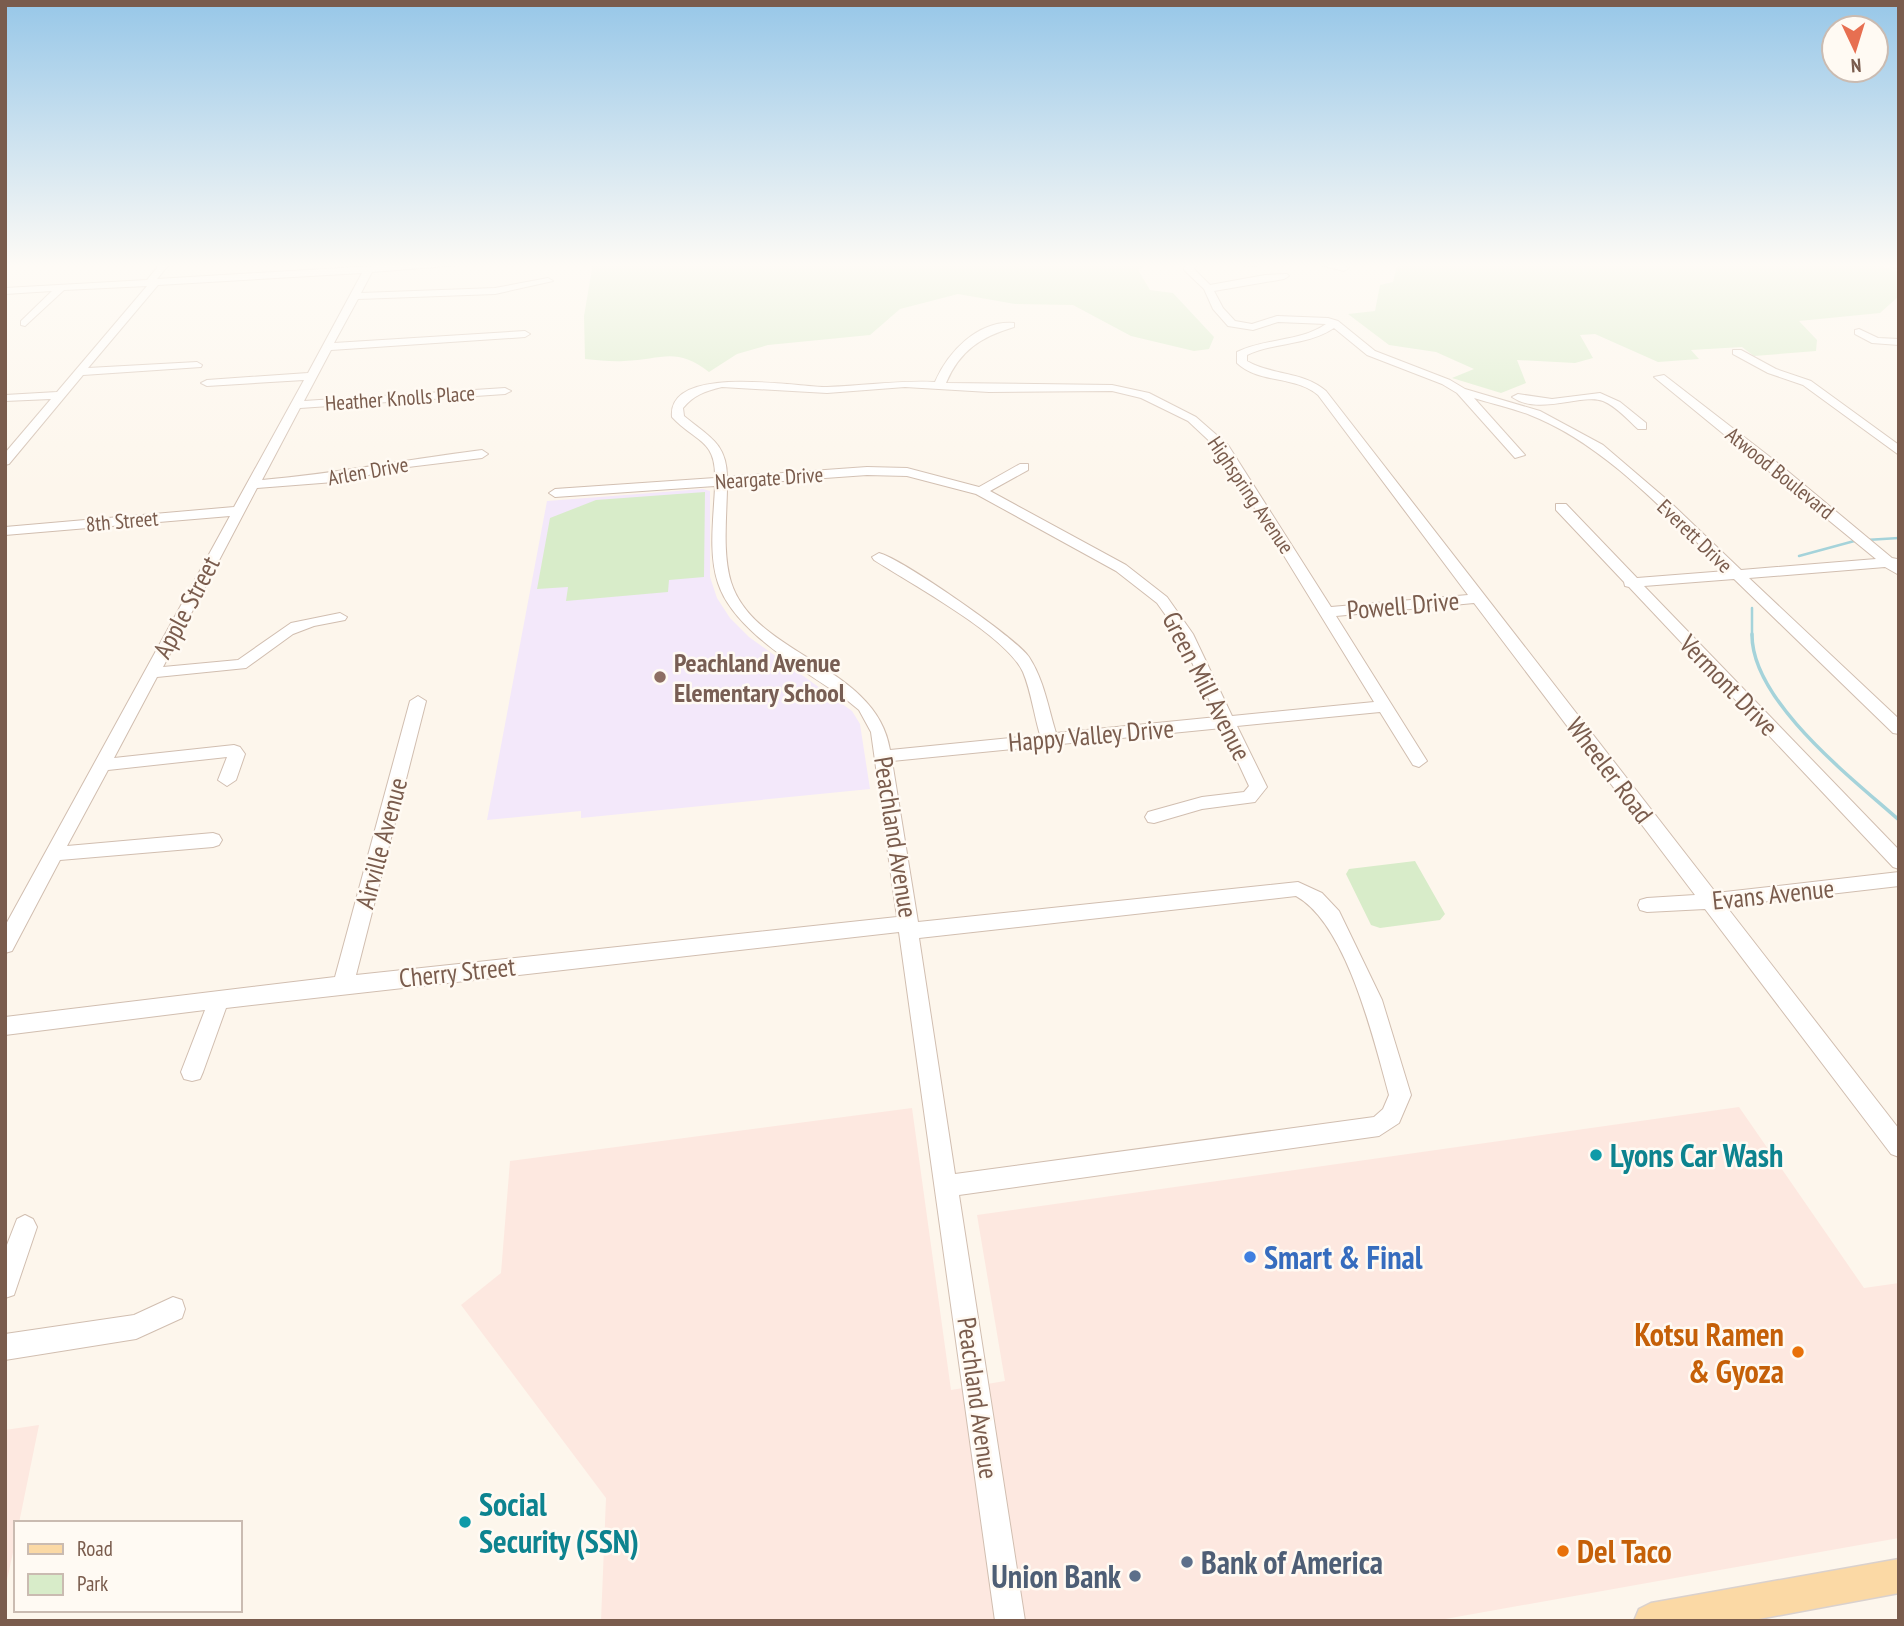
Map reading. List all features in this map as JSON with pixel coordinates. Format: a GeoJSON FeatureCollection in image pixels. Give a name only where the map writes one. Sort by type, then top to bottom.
{"type":"FeatureCollection","features":[{"type":"Feature","properties":{"kind":"main road"},"geometry":{"type":"LineString","coordinates":[[1651,1621],[1899,1576]]}},
{"type":"Feature","properties":{"kind":"street"},"geometry":{"type":"LineString","coordinates":[[5,461],[108,339]]}},
{"type":"Feature","properties":{"kind":"street","name":"Apple Street"},"geometry":{"type":"LineString","coordinates":[[5,945],[10,928],[55,854],[330,339]]}},
{"type":"Feature","properties":{"kind":"street"},"geometry":{"type":"LineString","coordinates":[[326,346],[445,339]]}},
{"type":"Feature","properties":{"kind":"street"},"geometry":{"type":"LineString","coordinates":[[940,385],[949,361],[973,339]]}},
{"type":"Feature","properties":{"kind":"street","name":"Wheeler Road"},"geometry":{"type":"LineString","coordinates":[[1302,339],[1262,345],[1241,354],[1242,363],[1252,370],[1311,382],[1322,393],[1899,1147]]}},
{"type":"Feature","properties":{"kind":"street"},"geometry":{"type":"LineString","coordinates":[[1353,339],[1371,354],[1433,376],[1461,391],[1519,455]]}},
{"type":"Feature","properties":{"kind":"street"},"geometry":{"type":"LineString","coordinates":[[1868,339],[1899,342]]}},
{"type":"Feature","properties":{"kind":"street"},"geometry":{"type":"LineString","coordinates":[[1737,352],[1772,371],[1807,383],[1899,451]]}},
{"type":"Feature","properties":{"kind":"street"},"geometry":{"type":"LineString","coordinates":[[81,372],[197,365]]}},
{"type":"Feature","properties":{"kind":"street"},"geometry":{"type":"LineString","coordinates":[[207,383],[310,376]]}},
{"type":"Feature","properties":{"kind":"street","name":"Atwood Boulevard"},"geometry":{"type":"LineString","coordinates":[[1660,377],[1895,565]]}},
{"type":"Feature","properties":{"kind":"street","name":"Peachland Avenue"},"geometry":{"type":"LineString","coordinates":[[940,385],[827,390],[722,384],[700,389],[682,401],[677,408],[678,417],[716,448],[721,458],[723,571],[733,603],[750,622],[865,707],[879,732],[1010,1621]]}},
{"type":"Feature","properties":{"kind":"street","name":"Highspring Avenue"},"geometry":{"type":"LineString","coordinates":[[940,385],[1001,389],[1081,386],[1112,388],[1145,395],[1192,419],[1224,448],[1419,761]]}},
{"type":"Feature","properties":{"kind":"street","name":"Heather Knolls Place"},"geometry":{"type":"LineString","coordinates":[[296,405],[505,391]]}},
{"type":"Feature","properties":{"kind":"street","name":"Everett Drive"},"geometry":{"type":"LineString","coordinates":[[1461,391],[1506,402],[1536,413],[1599,447],[1667,508],[1899,729]]}},
{"type":"Feature","properties":{"kind":"street"},"geometry":{"type":"LineString","coordinates":[[5,398],[60,394]]}},
{"type":"Feature","properties":{"kind":"street"},"geometry":{"type":"LineString","coordinates":[[1506,402],[1517,397],[1553,401],[1599,394],[1610,397],[1642,426]]}},
{"type":"Feature","properties":{"kind":"street","name":"Arlen Drive"},"geometry":{"type":"LineString","coordinates":[[252,485],[334,478],[408,463],[482,454]]}},
{"type":"Feature","properties":{"kind":"street"},"geometry":{"type":"LineString","coordinates":[[981,491],[1024,467]]}},
{"type":"Feature","properties":{"kind":"street","name":"Neargate Drive"},"geometry":{"type":"LineString","coordinates":[[555,493],[867,471],[906,472],[981,491]]}},
{"type":"Feature","properties":{"kind":"street","name":"Green Mill Avenue"},"geometry":{"type":"LineString","coordinates":[[981,491],[1121,568],[1162,600],[1186,634],[1230,722],[1258,787],[1249,798],[1202,803],[1154,817]]}},
{"type":"Feature","properties":{"kind":"street","name":"Vermont Drive"},"geometry":{"type":"LineString","coordinates":[[1561,507],[1630,583],[1899,862]]}},
{"type":"Feature","properties":{"kind":"street","name":"8th Street"},"geometry":{"type":"LineString","coordinates":[[5,531],[238,511]]}},
{"type":"Feature","properties":{"kind":"street"},"geometry":{"type":"LineString","coordinates":[[879,557],[996,633],[1021,657],[1031,673],[1049,739]]}},
{"type":"Feature","properties":{"kind":"street"},"geometry":{"type":"LineString","coordinates":[[1630,583],[1895,565]]}},
{"type":"Feature","properties":{"kind":"street","name":"Powell Drive"},"geometry":{"type":"LineString","coordinates":[[1327,612],[1478,598]]}},
{"type":"Feature","properties":{"kind":"street"},"geometry":{"type":"LineString","coordinates":[[150,673],[241,665],[253,660],[275,639],[297,626],[340,617]]}},
{"type":"Feature","properties":{"kind":"street","name":"Airville Avenue"},"geometry":{"type":"LineString","coordinates":[[343,985],[418,701]]}},
{"type":"Feature","properties":{"kind":"street","name":"Happy Valley Drive"},"geometry":{"type":"LineString","coordinates":[[884,756],[1383,706]]}},
{"type":"Feature","properties":{"kind":"street"},"geometry":{"type":"LineString","coordinates":[[103,765],[234,751],[237,754],[227,780]]}},
{"type":"Feature","properties":{"kind":"street"},"geometry":{"type":"LineString","coordinates":[[55,854],[213,840]]}},
{"type":"Feature","properties":{"kind":"street","name":"Evans Avenue"},"geometry":{"type":"LineString","coordinates":[[1647,905],[1709,901],[1899,879]]}},
{"type":"Feature","properties":{"kind":"street","name":"Cherry Street"},"geometry":{"type":"LineString","coordinates":[[5,1026],[343,985],[1298,889],[1315,898],[1332,916],[1372,1000],[1400,1095],[1391,1116],[1379,1126],[947,1186]]}},
{"type":"Feature","properties":{"kind":"street"},"geometry":{"type":"LineString","coordinates":[[192,1072],[219,1000]]}},
{"type":"Feature","properties":{"kind":"street"},"geometry":{"type":"LineString","coordinates":[[5,1286],[25,1227]]}},
{"type":"Feature","properties":{"kind":"street"},"geometry":{"type":"LineString","coordinates":[[5,1347],[136,1327],[173,1309]]}},
{"type":"Feature","properties":{"kind":"shaded area","name":"Peachland Avenue Elementary School"},"geometry":{"type":"Polygon","coordinates":[[[703,489],[710,491],[710,577],[717,598],[730,618],[749,637],[852,711],[860,724],[870,789],[581,818],[581,811],[487,820],[547,501],[703,489]]]}},
{"type":"Feature","properties":{"kind":"shaded area"},"geometry":{"type":"Polygon","coordinates":[[[1739,1107],[1864,1288],[1899,1283],[1899,1538],[1434,1621],[601,1621],[606,1498],[461,1305],[501,1273],[510,1161],[912,1108],[951,1390],[1005,1381],[977,1215],[1739,1107]]]}},
{"type":"Feature","properties":{"kind":"shaded area"},"geometry":{"type":"Polygon","coordinates":[[[39,1425],[19,1521],[14,1521],[14,1548],[5,1589],[5,1430],[39,1425]]]}},
{"type":"Feature","properties":{"kind":"green space"},"geometry":{"type":"Polygon","coordinates":[[[585,339],[830,339],[768,345],[737,354],[709,372],[687,359],[668,356],[619,361],[585,359],[585,339]]]}},
{"type":"Feature","properties":{"kind":"green space"},"geometry":{"type":"Polygon","coordinates":[[[1143,339],[1213,339],[1209,349],[1194,351],[1143,339]]]}},
{"type":"Feature","properties":{"kind":"green space"},"geometry":{"type":"Polygon","coordinates":[[[1381,339],[1582,339],[1593,358],[1575,363],[1517,360],[1526,383],[1501,393],[1452,378],[1474,369],[1436,352],[1389,345],[1381,339]]]}},
{"type":"Feature","properties":{"kind":"green space"},"geometry":{"type":"Polygon","coordinates":[[[1606,339],[1817,340],[1816,351],[1754,356],[1742,347],[1691,350],[1699,359],[1658,362],[1606,339]]]}},
{"type":"Feature","properties":{"kind":"green space"},"geometry":{"type":"Polygon","coordinates":[[[705,492],[704,577],[669,580],[668,592],[566,601],[568,587],[537,589],[550,518],[596,500],[705,492]]]}},
{"type":"Feature","properties":{"kind":"green space"},"geometry":{"type":"Polygon","coordinates":[[[1415,861],[1445,914],[1440,920],[1380,928],[1371,925],[1346,874],[1349,869],[1415,861]]]}},
{"type":"Feature","properties":{"kind":"waterway"},"geometry":{"type":"LineString","coordinates":[[1866,540],[1899,538]]}},
{"type":"Feature","properties":{"kind":"waterway"},"geometry":{"type":"LineString","coordinates":[[1799,556],[1858,540]]}},
{"type":"Feature","properties":{"kind":"waterway"},"geometry":{"type":"LineString","coordinates":[[1752,608],[1752,634]]}},
{"type":"Feature","properties":{"kind":"waterway"},"geometry":{"type":"LineString","coordinates":[[1752,634],[1756,660],[1768,686],[1786,711],[1832,761],[1899,820]]}},
{"type":"Feature","properties":{"kind":"place","name":"Peachland Avenue Elementary School"},"geometry":{"type":"Point","coordinates":[660,677]}},
{"type":"Feature","properties":{"kind":"place","name":"Lyons Car Wash"},"geometry":{"type":"Point","coordinates":[1596,1155]}},
{"type":"Feature","properties":{"kind":"place","name":"Smart & Final"},"geometry":{"type":"Point","coordinates":[1250,1257]}},
{"type":"Feature","properties":{"kind":"place","name":"Kotsu Ramen & Gyoza"},"geometry":{"type":"Point","coordinates":[1798,1352]}},
{"type":"Feature","properties":{"kind":"place","name":"Social Security (SSN)"},"geometry":{"type":"Point","coordinates":[465,1522]}},
{"type":"Feature","properties":{"kind":"place","name":"Del Taco"},"geometry":{"type":"Point","coordinates":[1563,1551]}},
{"type":"Feature","properties":{"kind":"place","name":"Bank of America"},"geometry":{"type":"Point","coordinates":[1187,1562]}},
{"type":"Feature","properties":{"kind":"place","name":"Union Bank"},"geometry":{"type":"Point","coordinates":[1135,1576]}}]}
